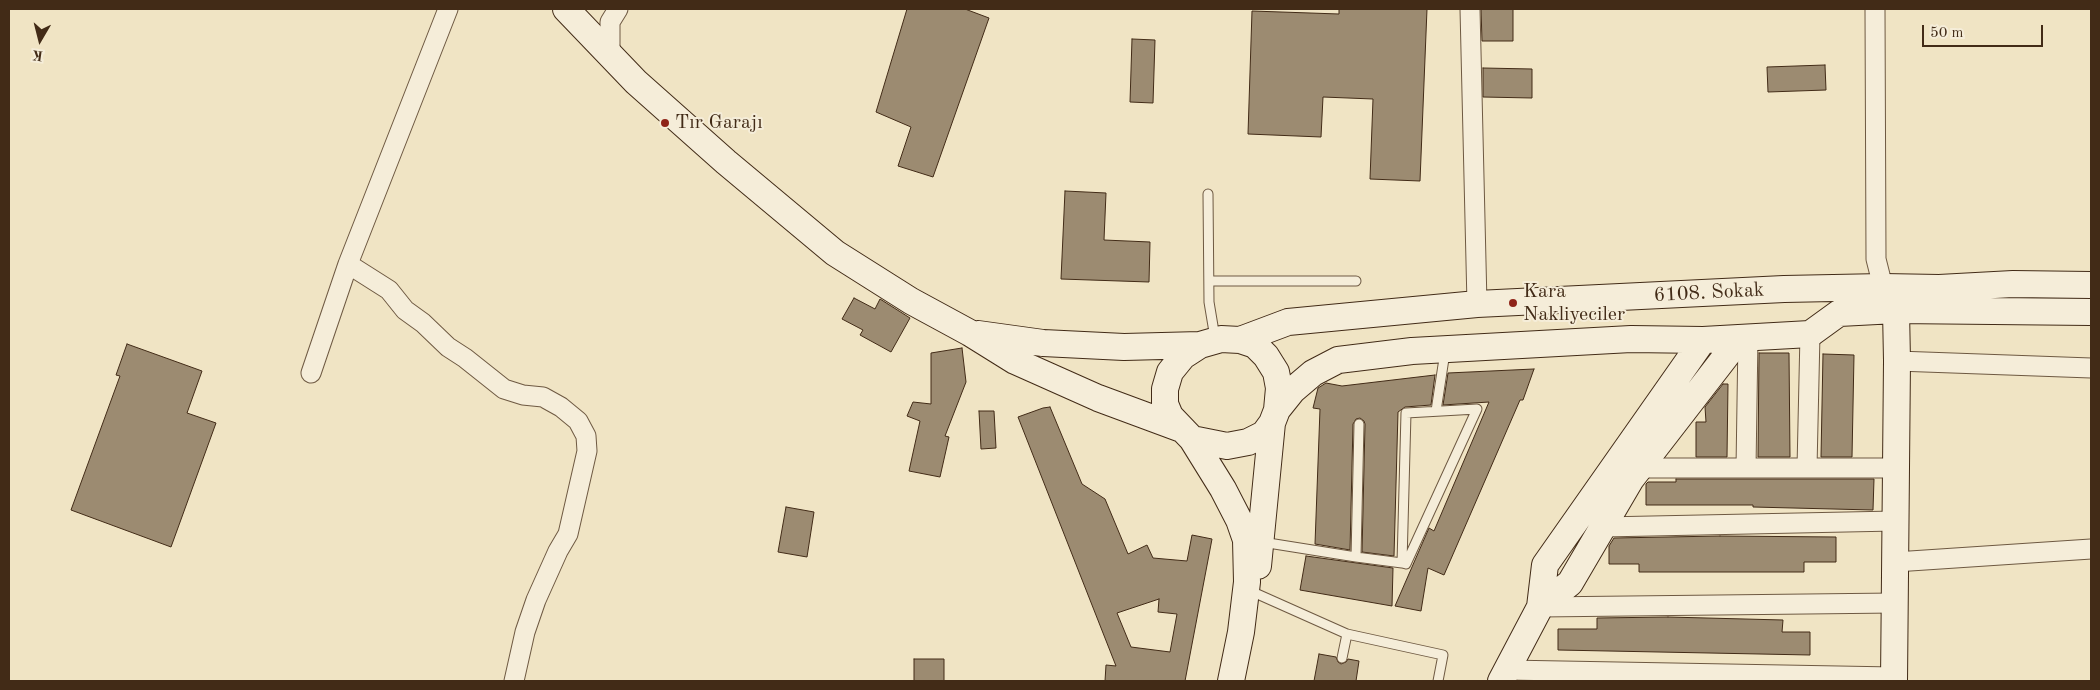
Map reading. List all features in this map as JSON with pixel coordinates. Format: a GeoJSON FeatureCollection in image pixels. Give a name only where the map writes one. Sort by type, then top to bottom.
{"type":"FeatureCollection","features":[{"type":"Feature","properties":{"kind":"main road"},"geometry":{"type":"LineString","coordinates":[[566,9],[636,82],[726,162],[835,253],[911,301],[970,333],[1015,361],[1098,398],[1185,433],[1228,446],[1248,442],[1264,434],[1293,390],[1313,373],[1338,360],[1412,350],[1631,339],[1703,340],[1810,334],[1839,312],[1896,310],[2091,312]]}},
{"type":"Feature","properties":{"kind":"main road","name":"6108. Sokak"},"geometry":{"type":"LineString","coordinates":[[1219,342],[1288,322],[1477,304],[1784,289],[1939,288],[2014,284],[2091,285]]}},
{"type":"Feature","properties":{"kind":"main road"},"geometry":{"type":"LineString","coordinates":[[1883,287],[1896,310],[1894,679]]}},
{"type":"Feature","properties":{"kind":"main road"},"geometry":{"type":"LineString","coordinates":[[970,333],[1043,343],[1124,347],[1219,342],[1255,345],[1266,356],[1276,372],[1279,388],[1260,542],[1246,681]]}},
{"type":"Feature","properties":{"kind":"main road"},"geometry":{"type":"LineString","coordinates":[[1540,607],[1570,583],[1639,468],[1744,337]]}},
{"type":"Feature","properties":{"kind":"main road"},"geometry":{"type":"LineString","coordinates":[[1504,675],[1540,607],[1545,565],[1703,340]]}},
{"type":"Feature","properties":{"kind":"main road"},"geometry":{"type":"LineString","coordinates":[[1219,342],[1183,356],[1170,372],[1165,389],[1165,404],[1170,416],[1185,433],[1235,512],[1246,540],[1247,582],[1241,632],[1231,681]]}},
{"type":"Feature","properties":{"kind":"street"},"geometry":{"type":"LineString","coordinates":[[311,373],[348,264],[448,9]]}},
{"type":"Feature","properties":{"kind":"street"},"geometry":{"type":"LineString","coordinates":[[610,55],[610,22],[618,9]]}},
{"type":"Feature","properties":{"kind":"street"},"geometry":{"type":"LineString","coordinates":[[1470,9],[1477,304]]}},
{"type":"Feature","properties":{"kind":"street"},"geometry":{"type":"LineString","coordinates":[[1875,9],[1876,259],[1883,287]]}},
{"type":"Feature","properties":{"kind":"street"},"geometry":{"type":"LineString","coordinates":[[348,264],[389,290],[405,310],[423,323],[448,347],[504,389],[522,395],[543,397],[561,407],[578,421],[586,436],[587,452],[568,534],[558,551],[530,616],[514,681]]}},
{"type":"Feature","properties":{"kind":"street"},"geometry":{"type":"LineString","coordinates":[[1807,468],[1810,334]]}},
{"type":"Feature","properties":{"kind":"street"},"geometry":{"type":"LineString","coordinates":[[1744,337],[1746,468]]}},
{"type":"Feature","properties":{"kind":"street"},"geometry":{"type":"LineString","coordinates":[[1897,361],[2091,368]]}},
{"type":"Feature","properties":{"kind":"street"},"geometry":{"type":"LineString","coordinates":[[1639,468],[1896,468]]}},
{"type":"Feature","properties":{"kind":"street"},"geometry":{"type":"LineString","coordinates":[[1603,527],[1895,521]]}},
{"type":"Feature","properties":{"kind":"street"},"geometry":{"type":"LineString","coordinates":[[1895,562],[2091,549]]}},
{"type":"Feature","properties":{"kind":"street"},"geometry":{"type":"LineString","coordinates":[[1540,607],[1894,603]]}},
{"type":"Feature","properties":{"kind":"street"},"geometry":{"type":"LineString","coordinates":[[1504,675],[1894,679]]}},
{"type":"Feature","properties":{"kind":"lane"},"geometry":{"type":"LineString","coordinates":[[1208,194],[1209,302],[1219,342]]}},
{"type":"Feature","properties":{"kind":"lane"},"geometry":{"type":"LineString","coordinates":[[1209,281],[1356,281]]}},
{"type":"Feature","properties":{"kind":"lane"},"geometry":{"type":"LineString","coordinates":[[1436,411],[1446,349]]}},
{"type":"Feature","properties":{"kind":"lane"},"geometry":{"type":"LineString","coordinates":[[1260,542],[1402,564],[1406,564],[1477,409],[1406,413],[1402,564]]}},
{"type":"Feature","properties":{"kind":"lane"},"geometry":{"type":"LineString","coordinates":[[1356,556],[1358,424]]}},
{"type":"Feature","properties":{"kind":"lane"},"geometry":{"type":"LineString","coordinates":[[1255,593],[1347,634],[1443,655],[1438,681]]}},
{"type":"Feature","properties":{"kind":"lane"},"geometry":{"type":"LineString","coordinates":[[1342,658],[1347,634]]}},
{"type":"Feature","properties":{"kind":"building"},"geometry":{"type":"Polygon","coordinates":[[[907,9],[965,9],[989,18],[933,177],[898,166],[911,127],[876,112],[907,9]]]}},
{"type":"Feature","properties":{"kind":"building"},"geometry":{"type":"Polygon","coordinates":[[[1339,9],[1427,9],[1420,181],[1370,179],[1373,99],[1323,97],[1321,137],[1248,134],[1252,11],[1339,14],[1339,9]]]}},
{"type":"Feature","properties":{"kind":"building"},"geometry":{"type":"Polygon","coordinates":[[[1481,9],[1513,9],[1513,41],[1482,41],[1481,9]]]}},
{"type":"Feature","properties":{"kind":"building"},"geometry":{"type":"Polygon","coordinates":[[[1132,39],[1155,40],[1153,103],[1130,102],[1132,39]]]}},
{"type":"Feature","properties":{"kind":"building"},"geometry":{"type":"Polygon","coordinates":[[[1825,65],[1826,90],[1768,92],[1767,67],[1825,65]]]}},
{"type":"Feature","properties":{"kind":"building"},"geometry":{"type":"Polygon","coordinates":[[[1483,68],[1532,69],[1532,98],[1483,97],[1483,68]]]}},
{"type":"Feature","properties":{"kind":"building"},"geometry":{"type":"Polygon","coordinates":[[[1065,191],[1106,193],[1104,240],[1150,242],[1149,282],[1061,279],[1065,191]]]}},
{"type":"Feature","properties":{"kind":"building"},"geometry":{"type":"Polygon","coordinates":[[[854,298],[875,309],[880,299],[910,318],[891,352],[860,335],[863,330],[842,319],[854,298]]]}},
{"type":"Feature","properties":{"kind":"building"},"geometry":{"type":"Polygon","coordinates":[[[127,344],[202,371],[187,413],[216,423],[171,547],[71,510],[120,376],[116,375],[127,344]]]}},
{"type":"Feature","properties":{"kind":"building"},"geometry":{"type":"Polygon","coordinates":[[[962,348],[966,382],[945,436],[949,437],[940,477],[909,471],[920,421],[907,416],[913,402],[931,404],[931,353],[962,348]]]}},
{"type":"Feature","properties":{"kind":"building"},"geometry":{"type":"Polygon","coordinates":[[[1759,353],[1789,353],[1790,457],[1758,457],[1759,353]]]}},
{"type":"Feature","properties":{"kind":"building"},"geometry":{"type":"Polygon","coordinates":[[[1823,354],[1854,355],[1852,457],[1821,457],[1823,354]]]}},
{"type":"Feature","properties":{"kind":"building"},"geometry":{"type":"Polygon","coordinates":[[[1534,369],[1523,400],[1520,400],[1444,575],[1428,568],[1421,611],[1395,606],[1429,528],[1434,531],[1489,402],[1443,405],[1448,373],[1534,369]]]}},
{"type":"Feature","properties":{"kind":"building"},"geometry":{"type":"Polygon","coordinates":[[[1435,375],[1431,405],[1405,407],[1398,412],[1394,556],[1362,552],[1365,424],[1360,418],[1356,419],[1353,424],[1350,550],[1315,544],[1320,409],[1313,408],[1318,388],[1326,383],[1342,386],[1435,375]]]}},
{"type":"Feature","properties":{"kind":"building"},"geometry":{"type":"Polygon","coordinates":[[[1723,384],[1728,384],[1727,457],[1696,457],[1696,422],[1706,422],[1705,407],[1723,384]]]}},
{"type":"Feature","properties":{"kind":"building"},"geometry":{"type":"Polygon","coordinates":[[[1050,407],[1082,484],[1105,499],[1128,554],[1147,545],[1153,558],[1187,561],[1192,535],[1212,539],[1185,681],[1105,681],[1106,665],[1116,666],[1018,417],[1050,407]],[[1159,599],[1117,613],[1131,647],[1170,652],[1177,614],[1158,612],[1159,599]]]}},
{"type":"Feature","properties":{"kind":"building"},"geometry":{"type":"Polygon","coordinates":[[[979,411],[994,411],[996,448],[981,449],[979,411]]]}},
{"type":"Feature","properties":{"kind":"building"},"geometry":{"type":"Polygon","coordinates":[[[1676,479],[1874,479],[1873,510],[1753,507],[1753,505],[1646,505],[1646,484],[1648,482],[1676,482],[1676,479]]]}},
{"type":"Feature","properties":{"kind":"building"},"geometry":{"type":"Polygon","coordinates":[[[786,507],[814,512],[807,557],[778,552],[786,507]]]}},
{"type":"Feature","properties":{"kind":"building"},"geometry":{"type":"Polygon","coordinates":[[[1720,536],[1836,537],[1836,562],[1804,562],[1804,572],[1639,572],[1639,564],[1609,564],[1609,546],[1614,538],[1720,536]]]}},
{"type":"Feature","properties":{"kind":"building"},"geometry":{"type":"Polygon","coordinates":[[[1306,556],[1393,568],[1392,606],[1300,590],[1306,556]]]}},
{"type":"Feature","properties":{"kind":"building"},"geometry":{"type":"Polygon","coordinates":[[[1668,617],[1783,620],[1782,632],[1810,632],[1810,655],[1558,650],[1558,629],[1597,629],[1597,618],[1668,617]]]}},
{"type":"Feature","properties":{"kind":"building"},"geometry":{"type":"Polygon","coordinates":[[[1319,654],[1336,657],[1341,664],[1348,659],[1359,661],[1356,681],[1314,681],[1319,654]]]}},
{"type":"Feature","properties":{"kind":"building"},"geometry":{"type":"Polygon","coordinates":[[[914,659],[944,659],[944,681],[914,681],[914,659]]]}},
{"type":"Feature","properties":{"kind":"place","name":"Tır Garajı"},"geometry":{"type":"Point","coordinates":[665,123]}},
{"type":"Feature","properties":{"kind":"place","name":"Kara Nakliyeciler"},"geometry":{"type":"Point","coordinates":[1513,303]}}]}
